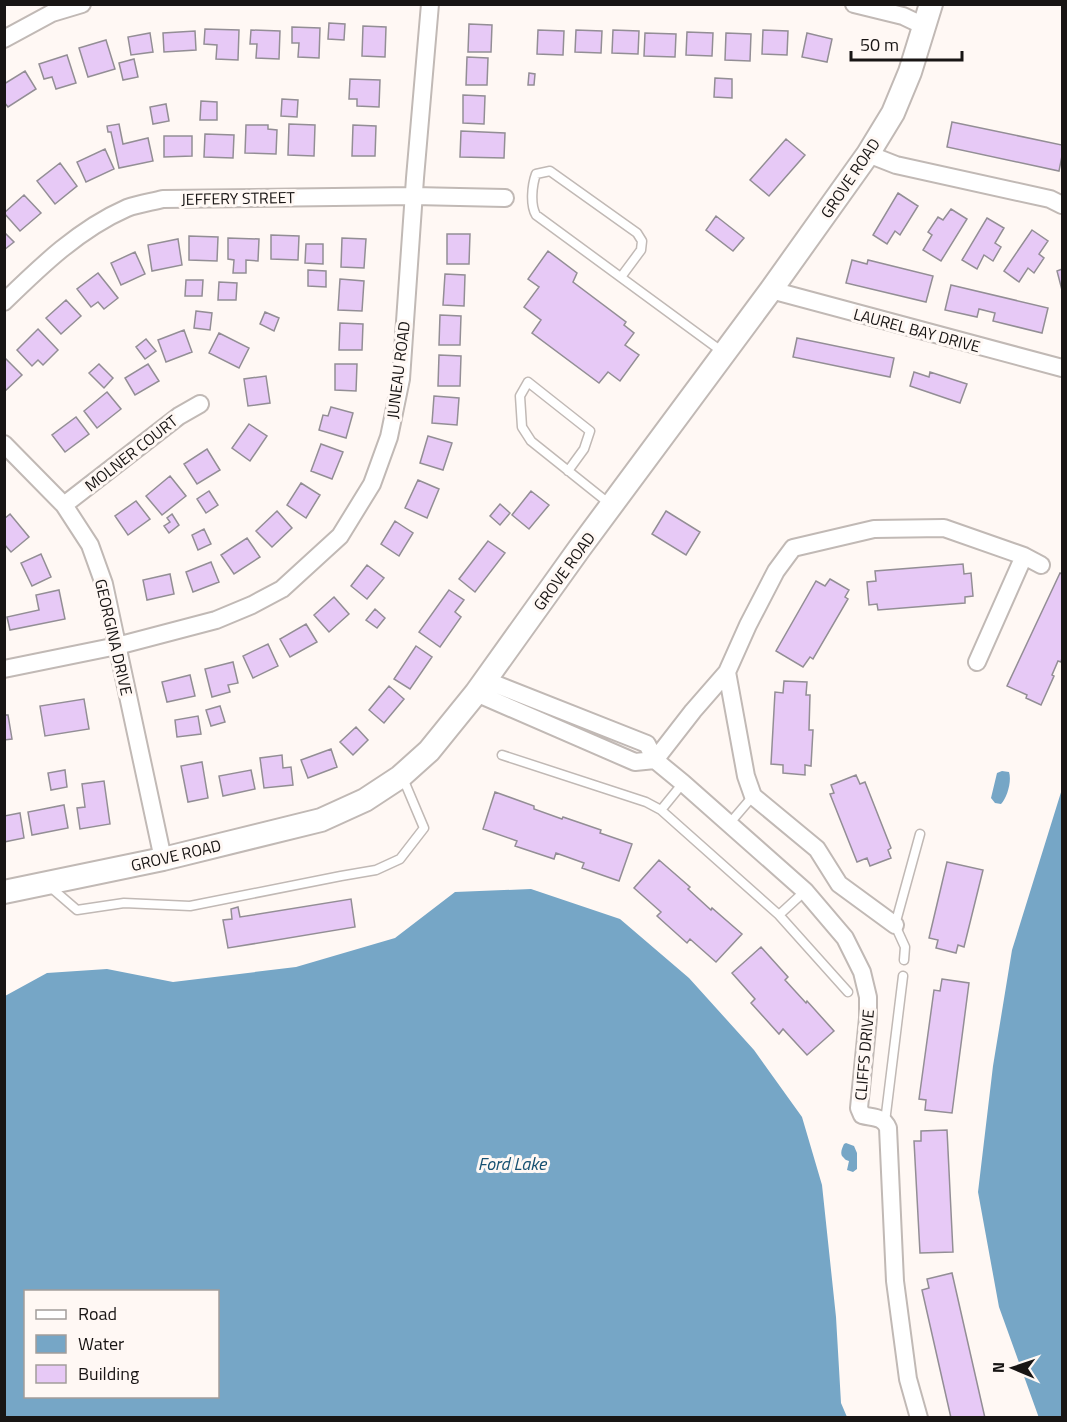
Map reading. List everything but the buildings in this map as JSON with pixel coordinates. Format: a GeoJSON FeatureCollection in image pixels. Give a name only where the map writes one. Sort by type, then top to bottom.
{"type":"FeatureCollection","features":[{"type":"Feature","properties":{"kind":"main road","name":"GROVE ROAD"},"geometry":{"type":"LineString","coordinates":[[4,892],[163,860],[321,820],[365,801],[402,776],[429,751],[481,687],[868,154],[893,112],[910,72],[927,15]]}},
{"type":"Feature","properties":{"kind":"street"},"geometry":{"type":"LineString","coordinates":[[4,39],[52,13],[82,4]]}},
{"type":"Feature","properties":{"kind":"street","name":"JUNEAU ROAD"},"geometry":{"type":"LineString","coordinates":[[4,669],[117,646],[216,620],[252,605],[282,588],[340,536],[372,484],[389,437],[401,379],[430,4]]}},
{"type":"Feature","properties":{"kind":"street"},"geometry":{"type":"LineString","coordinates":[[854,4],[903,16],[927,15]]}},
{"type":"Feature","properties":{"kind":"street"},"geometry":{"type":"LineString","coordinates":[[868,154],[896,165],[1050,199],[1062,205]]}},
{"type":"Feature","properties":{"kind":"street","name":"JEFFERY STREET"},"geometry":{"type":"LineString","coordinates":[[4,302],[46,261],[85,231],[128,208],[163,199],[414,196],[505,198]]}},
{"type":"Feature","properties":{"kind":"street","name":"LAUREL BAY DRIVE"},"geometry":{"type":"LineString","coordinates":[[771,290],[1062,368]]}},
{"type":"Feature","properties":{"kind":"street","name":"MOLNER COURT"},"geometry":{"type":"LineString","coordinates":[[64,505],[179,416],[200,404]]}},
{"type":"Feature","properties":{"kind":"street","name":"GEORGINA DRIVE"},"geometry":{"type":"LineString","coordinates":[[4,444],[64,505],[90,545],[104,584],[163,860]]}},
{"type":"Feature","properties":{"kind":"street"},"geometry":{"type":"LineString","coordinates":[[481,687],[635,762],[655,760],[727,672],[776,572],[793,548],[874,529],[944,528],[1024,556],[1041,565]]}},
{"type":"Feature","properties":{"kind":"street"},"geometry":{"type":"LineString","coordinates":[[977,662],[1024,556]]}},
{"type":"Feature","properties":{"kind":"street"},"geometry":{"type":"LineString","coordinates":[[727,672],[746,776],[753,796],[817,849],[839,884],[895,925]]}},
{"type":"Feature","properties":{"kind":"street","name":"CLIFFS DRIVE"},"geometry":{"type":"LineString","coordinates":[[655,760],[805,891],[845,938],[862,972],[869,1008],[859,1108],[862,1115],[879,1118],[885,1122]]}},
{"type":"Feature","properties":{"kind":"street"},"geometry":{"type":"LineString","coordinates":[[885,1122],[888,1128],[894,1281],[908,1379],[919,1418]]}},
{"type":"Feature","properties":{"kind":"lane"},"geometry":{"type":"LineString","coordinates":[[621,277],[640,250],[642,241],[637,233],[550,171],[536,174],[533,210],[537,215],[724,354]]}},
{"type":"Feature","properties":{"kind":"lane"},"geometry":{"type":"LineString","coordinates":[[568,471],[584,449],[590,431],[528,382],[520,396],[522,427],[531,441],[568,471],[611,505]]}},
{"type":"Feature","properties":{"kind":"lane"},"geometry":{"type":"LineString","coordinates":[[502,755],[646,802],[661,810],[779,915],[848,992]]}},
{"type":"Feature","properties":{"kind":"lane"},"geometry":{"type":"LineString","coordinates":[[45,883],[76,910],[124,903],[190,906],[376,870],[400,859],[424,828],[402,776]]}},
{"type":"Feature","properties":{"kind":"lane"},"geometry":{"type":"LineString","coordinates":[[661,810],[683,783]]}},
{"type":"Feature","properties":{"kind":"lane"},"geometry":{"type":"LineString","coordinates":[[729,824],[753,796]]}},
{"type":"Feature","properties":{"kind":"lane"},"geometry":{"type":"LineString","coordinates":[[904,960],[905,947],[895,925],[920,834]]}},
{"type":"Feature","properties":{"kind":"lane"},"geometry":{"type":"LineString","coordinates":[[779,915],[805,891]]}},
{"type":"Feature","properties":{"kind":"lane"},"geometry":{"type":"LineString","coordinates":[[885,1122],[903,976]]}},
{"type":"Feature","properties":{"kind":"water"},"geometry":{"type":"Polygon","coordinates":[[[1009,772],[1010,780],[1007,794],[1001,804],[995,803],[991,798],[997,773],[1009,772]]]}},
{"type":"Feature","properties":{"kind":"water"},"geometry":{"type":"Polygon","coordinates":[[[1062,789],[1062,1417],[1039,1418],[999,1307],[978,1192],[993,1066],[1012,950],[1062,789]]]}},
{"type":"Feature","properties":{"kind":"water","name":"Ford Lake"},"geometry":{"type":"Polygon","coordinates":[[[531,889],[620,919],[689,978],[754,1050],[802,1117],[822,1185],[836,1317],[841,1403],[847,1417],[5,1417],[5,996],[47,973],[107,969],[173,982],[296,967],[395,938],[455,892],[531,889]]]}},
{"type":"Feature","properties":{"kind":"water"},"geometry":{"type":"Polygon","coordinates":[[[846,1143],[854,1146],[857,1153],[857,1169],[853,1172],[847,1170],[849,1161],[845,1159],[841,1151],[846,1143]]]}}]}
